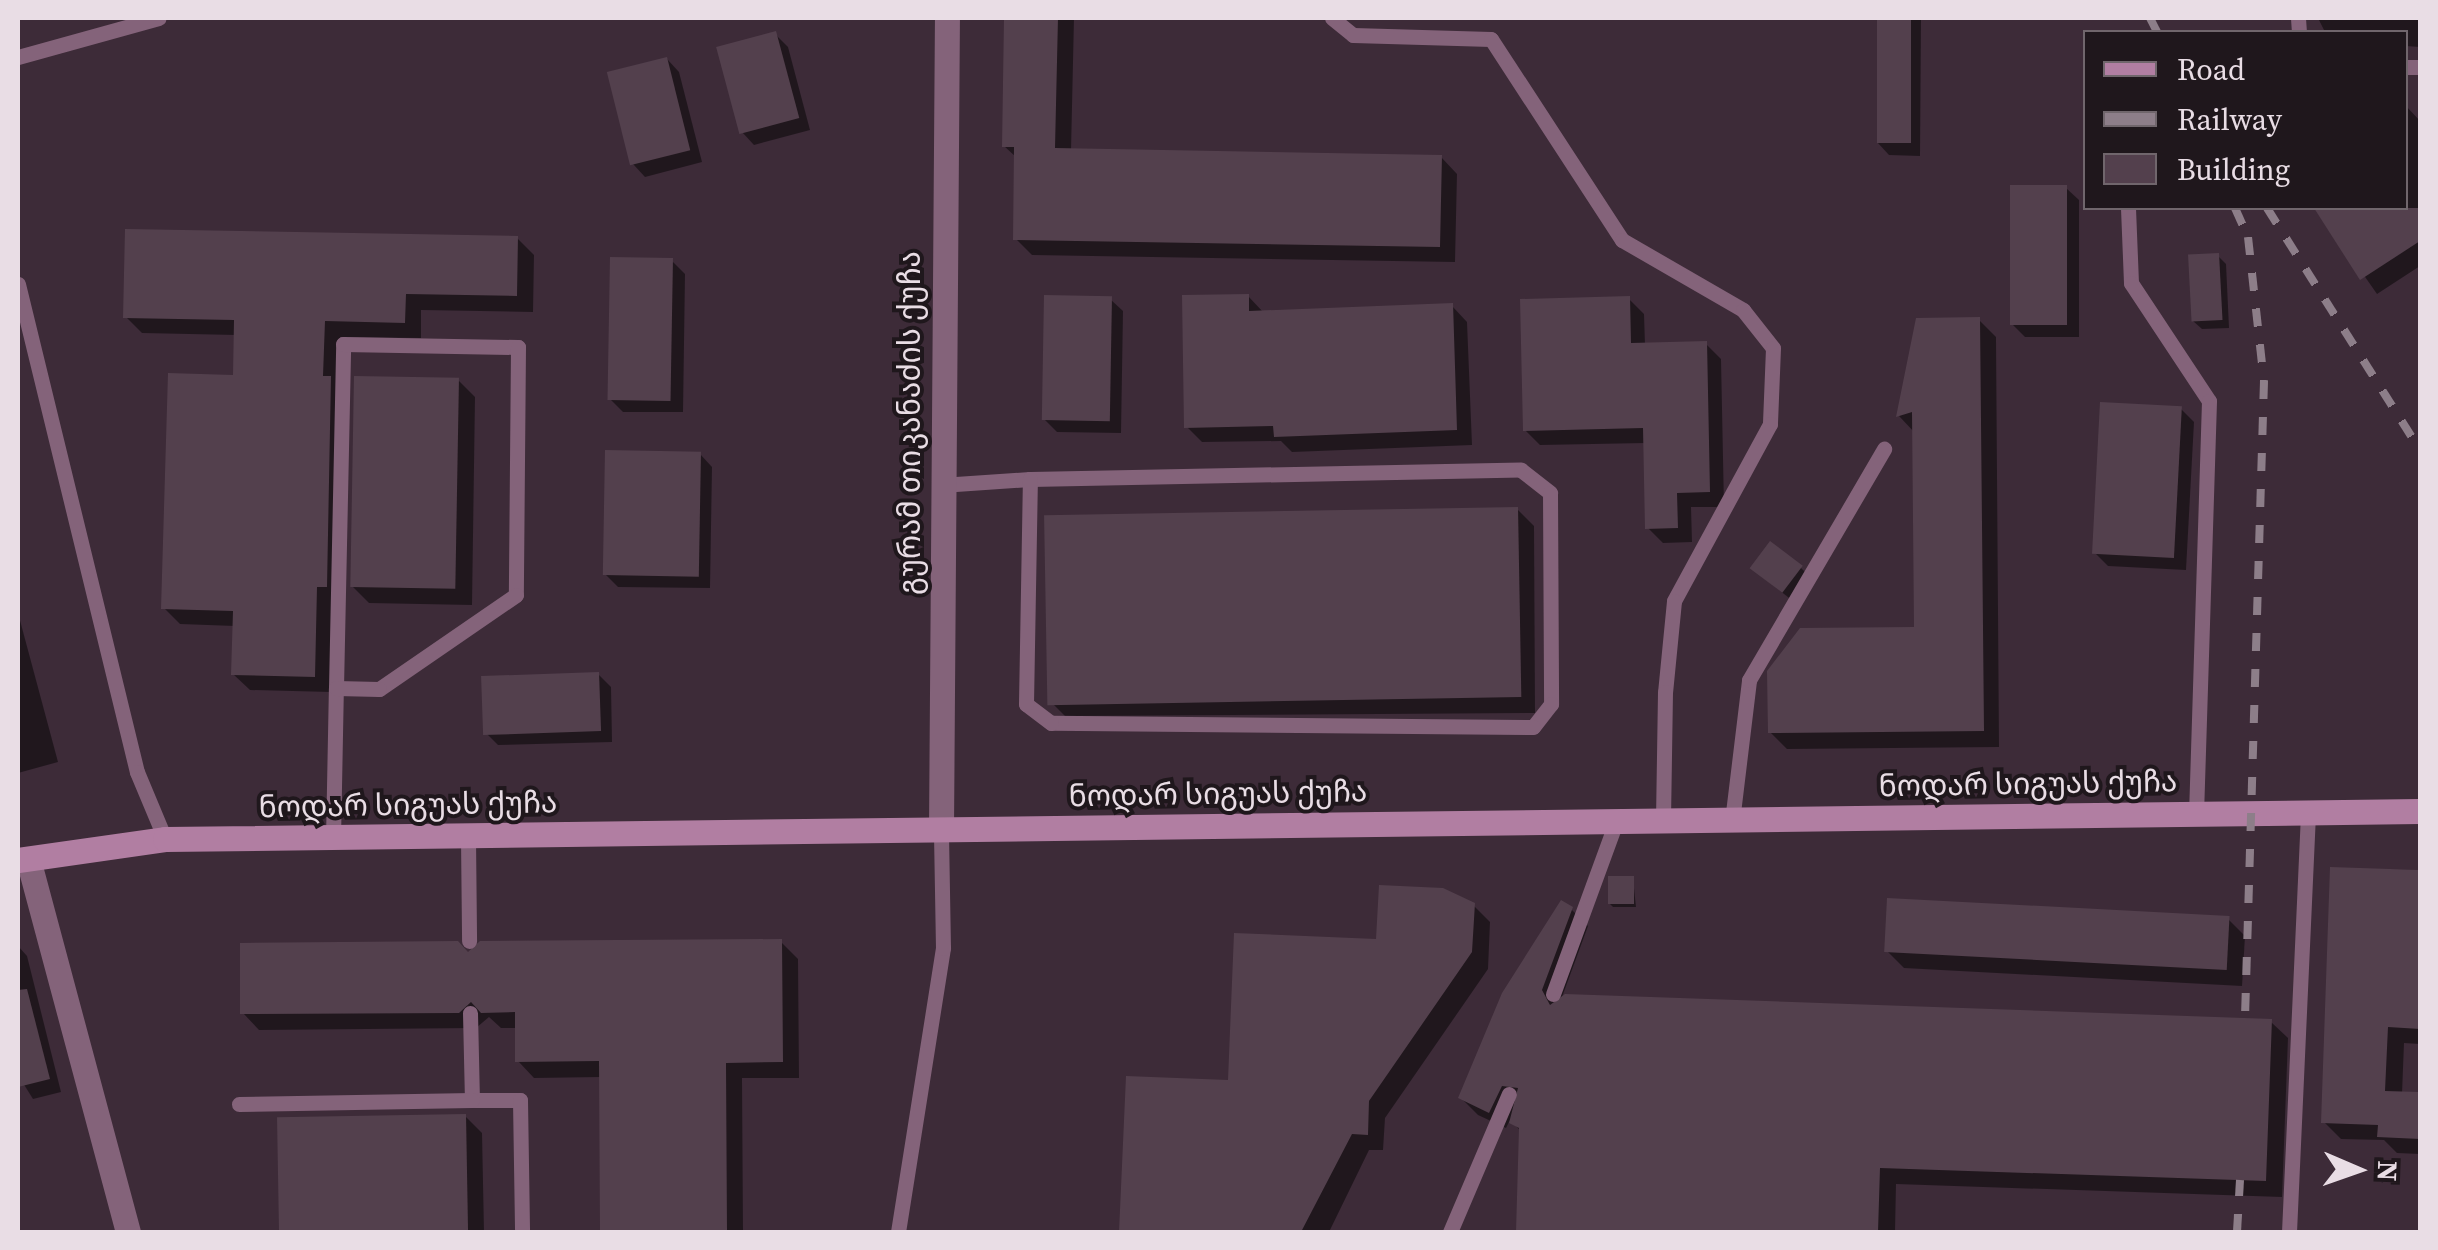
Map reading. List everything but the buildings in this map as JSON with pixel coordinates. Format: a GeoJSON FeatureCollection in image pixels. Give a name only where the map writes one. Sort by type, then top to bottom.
{"type":"FeatureCollection","features":[{"type":"Feature","properties":{"kind":"street","name":"გურამ თიკანაძის ქუჩა"},"geometry":{"type":"LineString","coordinates":[[941,830],[947,18]]}},
{"type":"Feature","properties":{"kind":"street","name":"ნოდარ სიგუას ქუჩა"},"geometry":{"type":"LineString","coordinates":[[23,860],[165,839],[2420,810]]}},
{"type":"Feature","properties":{"kind":"street"},"geometry":{"type":"LineString","coordinates":[[23,860],[128,1232]]}},
{"type":"Feature","properties":{"kind":"lane"},"geometry":{"type":"LineString","coordinates":[[18,57],[159,18]]}},
{"type":"Feature","properties":{"kind":"lane"},"geometry":{"type":"LineString","coordinates":[[1332,18],[1353,36],[1490,39],[1622,240],[1743,310],[1773,348],[1770,424],[1674,601],[1665,692],[1664,822]]}},
{"type":"Feature","properties":{"kind":"lane"},"geometry":{"type":"LineString","coordinates":[[1402,18],[1402,37]]}},
{"type":"Feature","properties":{"kind":"lane"},"geometry":{"type":"LineString","coordinates":[[2128,210],[2131,283],[2209,401],[2196,814]]}},
{"type":"Feature","properties":{"kind":"lane"},"geometry":{"type":"LineString","coordinates":[[18,284],[137,772],[165,839]]}},
{"type":"Feature","properties":{"kind":"lane"},"geometry":{"type":"LineString","coordinates":[[333,838],[342,344],[518,348],[516,595],[379,689],[336,688]]}},
{"type":"Feature","properties":{"kind":"lane"},"geometry":{"type":"LineString","coordinates":[[1732,821],[1748,680],[1884,449]]}},
{"type":"Feature","properties":{"kind":"lane"},"geometry":{"type":"LineString","coordinates":[[941,485],[1030,479],[1521,470],[1550,492],[1552,704],[1533,728],[1051,723],[1026,704],[1030,479]]}},
{"type":"Feature","properties":{"kind":"lane"},"geometry":{"type":"LineString","coordinates":[[2289,1232],[2308,813]]}},
{"type":"Feature","properties":{"kind":"lane"},"geometry":{"type":"LineString","coordinates":[[1554,994],[1616,822]]}},
{"type":"Feature","properties":{"kind":"lane"},"geometry":{"type":"LineString","coordinates":[[898,1232],[943,948],[941,830]]}},
{"type":"Feature","properties":{"kind":"lane"},"geometry":{"type":"LineString","coordinates":[[468,838],[470,941]]}},
{"type":"Feature","properties":{"kind":"lane"},"geometry":{"type":"LineString","coordinates":[[470,1012],[472,1100]]}},
{"type":"Feature","properties":{"kind":"lane"},"geometry":{"type":"LineString","coordinates":[[1450,1232],[1509,1094]]}},
{"type":"Feature","properties":{"kind":"lane"},"geometry":{"type":"LineString","coordinates":[[239,1104],[520,1100],[522,1232]]}},
{"type":"Feature","properties":{"kind":"railway"},"geometry":{"type":"LineString","coordinates":[[2150,18],[2156,30]]}},
{"type":"Feature","properties":{"kind":"railway"},"geometry":{"type":"LineString","coordinates":[[2236,210],[2248,237],[2264,381],[2245,1018]]}},
{"type":"Feature","properties":{"kind":"railway"},"geometry":{"type":"LineString","coordinates":[[2268,210],[2420,450]]}},
{"type":"Feature","properties":{"kind":"railway"},"geometry":{"type":"LineString","coordinates":[[2237,1232],[2240,1180]]}}]}
